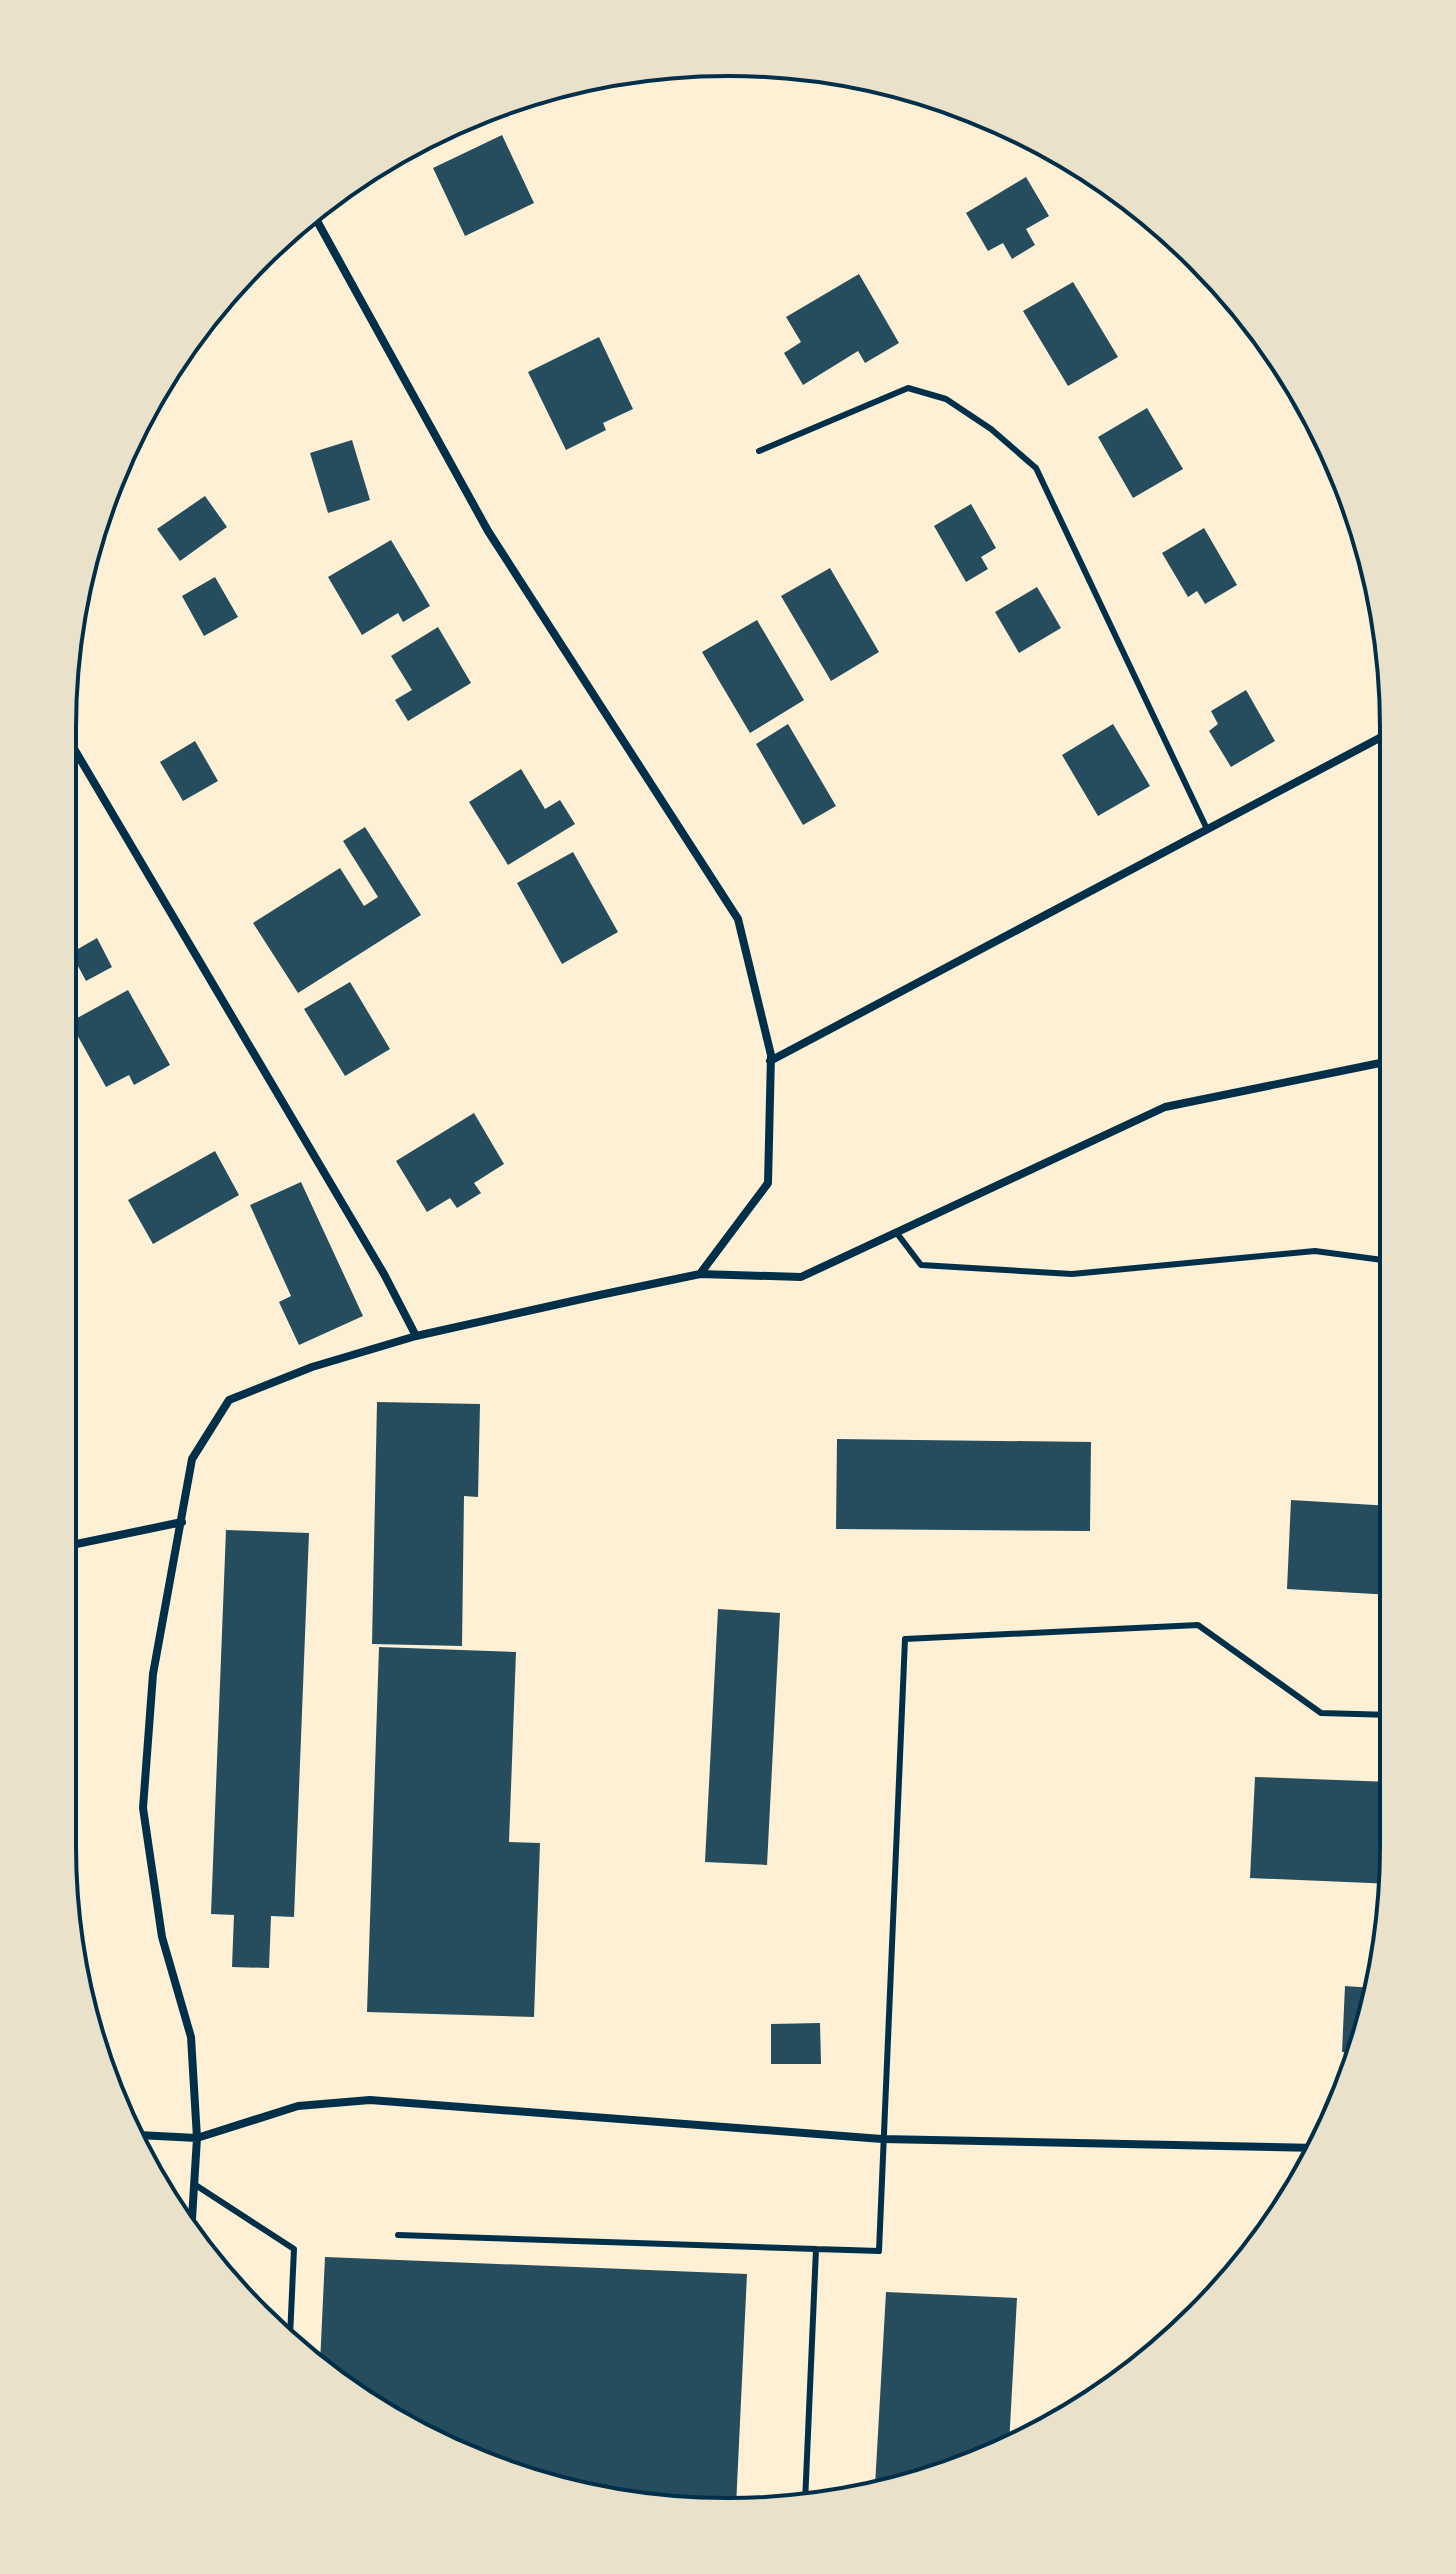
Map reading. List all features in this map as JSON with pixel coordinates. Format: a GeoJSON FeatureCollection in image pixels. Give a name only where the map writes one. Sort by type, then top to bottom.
{"type":"FeatureCollection","features":[{"type":"Feature","properties":{"kind":"street"},"geometry":{"type":"LineString","coordinates":[[318,222],[488,531],[738,919],[770,1061],[768,1183],[700,1274]]}},
{"type":"Feature","properties":{"kind":"street"},"geometry":{"type":"LineString","coordinates":[[770,1061],[1380,738]]}},
{"type":"Feature","properties":{"kind":"street"},"geometry":{"type":"LineString","coordinates":[[76,752],[384,1274],[416,1336]]}},
{"type":"Feature","properties":{"kind":"street"},"geometry":{"type":"LineString","coordinates":[[192,2217],[197,2138],[191,2037],[162,1937],[143,1808],[153,1674],[192,1459],[229,1400],[312,1367],[416,1336],[700,1274],[801,1277],[1165,1107],[1380,1063]]}},
{"type":"Feature","properties":{"kind":"street"},"geometry":{"type":"LineString","coordinates":[[76,1544],[182,1522]]}},
{"type":"Feature","properties":{"kind":"street"},"geometry":{"type":"LineString","coordinates":[[144,2135],[197,2138],[298,2106],[370,2100],[882,2139],[1306,2148]]}},
{"type":"Feature","properties":{"kind":"lane"},"geometry":{"type":"LineString","coordinates":[[759,451],[908,388],[946,399],[991,429],[1036,468],[1207,829]]}},
{"type":"Feature","properties":{"kind":"lane"},"geometry":{"type":"LineString","coordinates":[[896,1232],[921,1265],[1057,1273],[1315,1251],[1380,1260]]}},
{"type":"Feature","properties":{"kind":"lane"},"geometry":{"type":"LineString","coordinates":[[398,2235],[879,2251],[905,1639],[1198,1625],[1321,1713],[1380,1715]]}},
{"type":"Feature","properties":{"kind":"lane"},"geometry":{"type":"LineString","coordinates":[[194,2184],[294,2249],[290,2329]]}},
{"type":"Feature","properties":{"kind":"lane"},"geometry":{"type":"LineString","coordinates":[[805,2493],[816,2249]]}},
{"type":"Feature","properties":{"kind":"building"},"geometry":{"type":"Polygon","coordinates":[[[502,135],[534,203],[465,236],[433,168],[502,135]]]}},
{"type":"Feature","properties":{"kind":"building"},"geometry":{"type":"Polygon","coordinates":[[[1026,177],[1049,216],[1026,229],[1035,245],[1012,259],[1003,243],[988,251],[966,213],[1026,177]]]}},
{"type":"Feature","properties":{"kind":"building"},"geometry":{"type":"Polygon","coordinates":[[[859,274],[899,343],[865,363],[858,351],[803,385],[784,353],[801,342],[786,317],[859,274]]]}},
{"type":"Feature","properties":{"kind":"building"},"geometry":{"type":"Polygon","coordinates":[[[1073,282],[1118,357],[1068,386],[1023,311],[1073,282]]]}},
{"type":"Feature","properties":{"kind":"building"},"geometry":{"type":"Polygon","coordinates":[[[599,337],[633,409],[603,423],[606,430],[566,450],[528,372],[599,337]]]}},
{"type":"Feature","properties":{"kind":"building"},"geometry":{"type":"Polygon","coordinates":[[[1147,408],[1183,469],[1133,498],[1098,437],[1147,408]]]}},
{"type":"Feature","properties":{"kind":"building"},"geometry":{"type":"Polygon","coordinates":[[[352,440],[370,500],[328,513],[310,453],[352,440]]]}},
{"type":"Feature","properties":{"kind":"building"},"geometry":{"type":"Polygon","coordinates":[[[205,496],[227,527],[180,561],[157,529],[205,496]]]}},
{"type":"Feature","properties":{"kind":"building"},"geometry":{"type":"Polygon","coordinates":[[[971,504],[996,548],[981,557],[988,569],[966,582],[934,526],[971,504]]]}},
{"type":"Feature","properties":{"kind":"building"},"geometry":{"type":"Polygon","coordinates":[[[1204,528],[1237,585],[1205,604],[1197,591],[1188,597],[1162,553],[1204,528]]]}},
{"type":"Feature","properties":{"kind":"building"},"geometry":{"type":"Polygon","coordinates":[[[391,540],[430,606],[403,622],[398,613],[362,635],[328,577],[391,540]]]}},
{"type":"Feature","properties":{"kind":"building"},"geometry":{"type":"Polygon","coordinates":[[[830,568],[879,652],[831,681],[781,596],[830,568]]]}},
{"type":"Feature","properties":{"kind":"building"},"geometry":{"type":"Polygon","coordinates":[[[215,577],[238,617],[204,636],[182,596],[215,577]]]}},
{"type":"Feature","properties":{"kind":"building"},"geometry":{"type":"Polygon","coordinates":[[[1037,587],[1061,628],[1019,653],[995,612],[1037,587]]]}},
{"type":"Feature","properties":{"kind":"building"},"geometry":{"type":"Polygon","coordinates":[[[757,620],[804,700],[750,733],[702,652],[757,620]]]}},
{"type":"Feature","properties":{"kind":"building"},"geometry":{"type":"Polygon","coordinates":[[[438,627],[471,683],[408,721],[395,700],[412,690],[391,656],[438,627]]]}},
{"type":"Feature","properties":{"kind":"building"},"geometry":{"type":"Polygon","coordinates":[[[1246,690],[1275,741],[1231,767],[1209,731],[1218,724],[1211,711],[1246,690]]]}},
{"type":"Feature","properties":{"kind":"building"},"geometry":{"type":"Polygon","coordinates":[[[788,724],[836,806],[803,825],[756,744],[788,724]]]}},
{"type":"Feature","properties":{"kind":"building"},"geometry":{"type":"Polygon","coordinates":[[[1113,724],[1150,786],[1098,816],[1062,755],[1113,724]]]}},
{"type":"Feature","properties":{"kind":"building"},"geometry":{"type":"Polygon","coordinates":[[[195,741],[218,781],[183,801],[160,762],[195,741]]]}},
{"type":"Feature","properties":{"kind":"building"},"geometry":{"type":"Polygon","coordinates":[[[521,769],[545,809],[560,800],[575,824],[508,865],[469,802],[521,769]]]}},
{"type":"Feature","properties":{"kind":"building"},"geometry":{"type":"Polygon","coordinates":[[[365,827],[421,915],[298,993],[253,923],[340,868],[364,906],[378,897],[343,841],[365,827]]]}},
{"type":"Feature","properties":{"kind":"building"},"geometry":{"type":"Polygon","coordinates":[[[573,852],[618,932],[562,964],[517,883],[573,852]]]}},
{"type":"Feature","properties":{"kind":"building"},"geometry":{"type":"Polygon","coordinates":[[[97,938],[112,967],[86,981],[76,962],[76,950],[97,938]]]}},
{"type":"Feature","properties":{"kind":"building"},"geometry":{"type":"Polygon","coordinates":[[[350,982],[390,1049],[345,1076],[304,1009],[350,982]]]}},
{"type":"Feature","properties":{"kind":"building"},"geometry":{"type":"Polygon","coordinates":[[[128,990],[170,1065],[134,1085],[129,1075],[106,1087],[76,1033],[76,1019],[128,990]]]}},
{"type":"Feature","properties":{"kind":"building"},"geometry":{"type":"Polygon","coordinates":[[[474,1113],[504,1164],[474,1183],[481,1193],[457,1208],[450,1198],[427,1212],[396,1161],[474,1113]]]}},
{"type":"Feature","properties":{"kind":"building"},"geometry":{"type":"Polygon","coordinates":[[[215,1151],[239,1195],[153,1244],[128,1200],[215,1151]]]}},
{"type":"Feature","properties":{"kind":"building"},"geometry":{"type":"Polygon","coordinates":[[[301,1182],[363,1316],[299,1345],[279,1302],[291,1296],[250,1205],[301,1182]]]}},
{"type":"Feature","properties":{"kind":"building"},"geometry":{"type":"Polygon","coordinates":[[[377,1402],[480,1404],[478,1497],[464,1496],[462,1646],[372,1644],[377,1402]]]}},
{"type":"Feature","properties":{"kind":"building"},"geometry":{"type":"Polygon","coordinates":[[[837,1439],[1091,1442],[1090,1531],[836,1529],[837,1439]]]}},
{"type":"Feature","properties":{"kind":"building"},"geometry":{"type":"Polygon","coordinates":[[[1291,1500],[1380,1505],[1380,1594],[1287,1589],[1291,1500]]]}},
{"type":"Feature","properties":{"kind":"building"},"geometry":{"type":"Polygon","coordinates":[[[226,1530],[309,1533],[294,1917],[271,1916],[269,1968],[232,1967],[234,1915],[211,1914],[226,1530]]]}},
{"type":"Feature","properties":{"kind":"building"},"geometry":{"type":"Polygon","coordinates":[[[718,1609],[780,1613],[767,1865],[705,1862],[718,1609]]]}},
{"type":"Feature","properties":{"kind":"building"},"geometry":{"type":"Polygon","coordinates":[[[379,1647],[516,1652],[509,1842],[540,1843],[534,2017],[367,2012],[379,1647]]]}},
{"type":"Feature","properties":{"kind":"building"},"geometry":{"type":"Polygon","coordinates":[[[1255,1777],[1380,1782],[1379,1883],[1250,1878],[1255,1777]]]}},
{"type":"Feature","properties":{"kind":"building"},"geometry":{"type":"Polygon","coordinates":[[[1345,1986],[1364,1987],[1346,2052],[1342,2052],[1345,1986]]]}},
{"type":"Feature","properties":{"kind":"building"},"geometry":{"type":"Polygon","coordinates":[[[820,2023],[821,2064],[771,2064],[771,2024],[820,2023]]]}},
{"type":"Feature","properties":{"kind":"building"},"geometry":{"type":"Polygon","coordinates":[[[325,2257],[747,2274],[736,2498],[643,2492],[559,2476],[518,2463],[440,2431],[402,2411],[320,2354],[325,2257]]]}},
{"type":"Feature","properties":{"kind":"building"},"geometry":{"type":"Polygon","coordinates":[[[886,2292],[1017,2298],[1010,2434],[938,2463],[875,2481],[886,2292]]]}}]}
